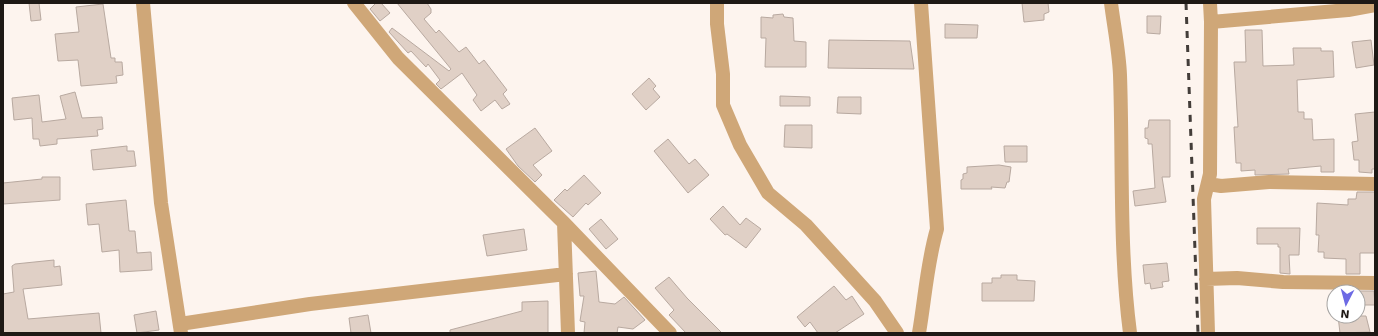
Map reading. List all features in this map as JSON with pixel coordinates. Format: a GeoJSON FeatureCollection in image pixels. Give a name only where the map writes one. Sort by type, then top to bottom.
{"type":"FeatureCollection","features":[{"type":"Feature","properties":{"kind":"street"},"geometry":{"type":"LineString","coordinates":[[144,3],[161,203],[168,258],[181,329],[318,303],[566,274]]}},
{"type":"Feature","properties":{"kind":"street"},"geometry":{"type":"LineString","coordinates":[[354,3],[398,58],[564,223],[670,333]]}},
{"type":"Feature","properties":{"kind":"street"},"geometry":{"type":"LineString","coordinates":[[717,3],[717,24],[723,74],[723,105],[740,145],[768,194],[806,225],[875,300],[897,333]]}},
{"type":"Feature","properties":{"kind":"street"},"geometry":{"type":"LineString","coordinates":[[919,333],[926,298],[930,253],[937,229],[921,3]]}},
{"type":"Feature","properties":{"kind":"street"},"geometry":{"type":"LineString","coordinates":[[1111,3],[1120,74],[1125,300],[1130,333]]}},
{"type":"Feature","properties":{"kind":"street"},"geometry":{"type":"LineString","coordinates":[[1208,333],[1204,199],[1210,174],[1210,3]]}},
{"type":"Feature","properties":{"kind":"street"},"geometry":{"type":"LineString","coordinates":[[1211,22],[1348,10],[1375,5]]}},
{"type":"Feature","properties":{"kind":"street"},"geometry":{"type":"LineString","coordinates":[[1208,184],[1221,186],[1269,182],[1375,184]]}},
{"type":"Feature","properties":{"kind":"street"},"geometry":{"type":"LineString","coordinates":[[564,223],[568,333]]}},
{"type":"Feature","properties":{"kind":"street"},"geometry":{"type":"LineString","coordinates":[[1206,279],[1237,278],[1283,282],[1375,283]]}},
{"type":"Feature","properties":{"kind":"building"},"geometry":{"type":"Polygon","coordinates":[[[29,3],[39,3],[41,20],[31,21],[29,3]]]}},
{"type":"Feature","properties":{"kind":"building"},"geometry":{"type":"Polygon","coordinates":[[[376,3],[381,3],[390,13],[380,21],[370,9],[376,3]]]}},
{"type":"Feature","properties":{"kind":"building"},"geometry":{"type":"Polygon","coordinates":[[[397,3],[427,3],[431,9],[431,13],[424,19],[436,33],[439,30],[459,52],[466,47],[479,64],[484,60],[507,90],[503,94],[510,104],[502,109],[495,100],[481,111],[473,100],[477,95],[462,73],[441,89],[436,84],[440,80],[428,64],[426,67],[411,51],[408,53],[389,32],[392,28],[449,71],[451,69],[397,3]]]}},
{"type":"Feature","properties":{"kind":"building"},"geometry":{"type":"Polygon","coordinates":[[[1022,3],[1048,3],[1049,12],[1044,14],[1044,20],[1024,22],[1022,3]]]}},
{"type":"Feature","properties":{"kind":"building"},"geometry":{"type":"Polygon","coordinates":[[[103,4],[111,58],[115,58],[115,62],[122,62],[123,75],[116,76],[117,83],[81,86],[78,60],[58,61],[55,34],[79,32],[76,7],[103,4]]]}},
{"type":"Feature","properties":{"kind":"building"},"geometry":{"type":"Polygon","coordinates":[[[783,14],[784,17],[793,18],[794,41],[806,42],[806,67],[765,67],[766,38],[761,38],[761,17],[773,18],[773,15],[783,14]]]}},
{"type":"Feature","properties":{"kind":"building"},"geometry":{"type":"Polygon","coordinates":[[[1147,16],[1161,16],[1160,34],[1147,33],[1147,16]]]}},
{"type":"Feature","properties":{"kind":"building"},"geometry":{"type":"Polygon","coordinates":[[[945,24],[978,25],[977,38],[945,38],[945,24]]]}},
{"type":"Feature","properties":{"kind":"building"},"geometry":{"type":"Polygon","coordinates":[[[1245,30],[1262,30],[1263,66],[1294,65],[1293,48],[1321,48],[1321,51],[1333,51],[1334,77],[1297,80],[1298,112],[1304,112],[1304,119],[1312,119],[1313,140],[1334,139],[1334,172],[1321,172],[1321,166],[1288,169],[1289,174],[1255,175],[1255,170],[1241,171],[1241,163],[1236,163],[1234,127],[1238,127],[1234,62],[1246,62],[1245,30]]]}},
{"type":"Feature","properties":{"kind":"building"},"geometry":{"type":"Polygon","coordinates":[[[829,40],[910,41],[914,69],[828,68],[829,40]]]}},
{"type":"Feature","properties":{"kind":"building"},"geometry":{"type":"Polygon","coordinates":[[[1371,40],[1374,65],[1356,68],[1352,42],[1371,40]]]}},
{"type":"Feature","properties":{"kind":"building"},"geometry":{"type":"Polygon","coordinates":[[[649,78],[656,86],[653,89],[660,97],[646,110],[632,94],[649,78]]]}},
{"type":"Feature","properties":{"kind":"building"},"geometry":{"type":"Polygon","coordinates":[[[75,92],[82,118],[102,117],[103,129],[97,130],[98,136],[57,139],[57,144],[40,146],[39,139],[33,139],[32,118],[14,120],[12,98],[39,95],[42,122],[66,119],[60,96],[75,92]]]}},
{"type":"Feature","properties":{"kind":"building"},"geometry":{"type":"Polygon","coordinates":[[[780,96],[810,97],[810,106],[780,106],[780,96]]]}},
{"type":"Feature","properties":{"kind":"building"},"geometry":{"type":"Polygon","coordinates":[[[838,97],[861,97],[861,114],[837,113],[838,97]]]}},
{"type":"Feature","properties":{"kind":"building"},"geometry":{"type":"Polygon","coordinates":[[[1375,112],[1375,169],[1372,169],[1372,173],[1359,172],[1359,160],[1354,160],[1352,142],[1358,141],[1355,114],[1375,112]]]}},
{"type":"Feature","properties":{"kind":"building"},"geometry":{"type":"Polygon","coordinates":[[[1149,120],[1170,120],[1170,177],[1162,177],[1166,202],[1135,206],[1133,191],[1155,188],[1152,144],[1148,144],[1148,139],[1145,138],[1145,128],[1148,128],[1149,120]]]}},
{"type":"Feature","properties":{"kind":"building"},"geometry":{"type":"Polygon","coordinates":[[[785,125],[812,125],[812,148],[784,147],[785,125]]]}},
{"type":"Feature","properties":{"kind":"building"},"geometry":{"type":"Polygon","coordinates":[[[535,128],[552,151],[533,165],[542,175],[535,182],[518,166],[506,149],[535,128]]]}},
{"type":"Feature","properties":{"kind":"building"},"geometry":{"type":"Polygon","coordinates":[[[668,139],[689,164],[695,159],[709,175],[688,193],[654,151],[668,139]]]}},
{"type":"Feature","properties":{"kind":"building"},"geometry":{"type":"Polygon","coordinates":[[[127,146],[127,151],[134,151],[136,166],[93,170],[91,150],[127,146]]]}},
{"type":"Feature","properties":{"kind":"building"},"geometry":{"type":"Polygon","coordinates":[[[1004,146],[1027,146],[1027,162],[1005,162],[1004,146]]]}},
{"type":"Feature","properties":{"kind":"building"},"geometry":{"type":"Polygon","coordinates":[[[999,165],[1011,167],[1009,182],[1007,182],[1005,188],[991,187],[992,189],[961,189],[961,180],[963,179],[963,174],[967,173],[967,167],[999,165]]]}},
{"type":"Feature","properties":{"kind":"building"},"geometry":{"type":"Polygon","coordinates":[[[584,175],[601,193],[588,205],[586,203],[573,217],[554,200],[565,189],[567,191],[584,175]]]}},
{"type":"Feature","properties":{"kind":"building"},"geometry":{"type":"Polygon","coordinates":[[[42,177],[60,177],[60,200],[3,204],[3,183],[42,179],[42,177]]]}},
{"type":"Feature","properties":{"kind":"building"},"geometry":{"type":"Polygon","coordinates":[[[1357,192],[1375,192],[1375,253],[1360,253],[1360,274],[1346,274],[1346,259],[1324,258],[1324,252],[1318,252],[1319,235],[1316,235],[1317,203],[1348,205],[1348,199],[1356,199],[1357,192]]]}},
{"type":"Feature","properties":{"kind":"building"},"geometry":{"type":"Polygon","coordinates":[[[126,200],[129,231],[135,231],[137,253],[151,252],[152,270],[120,272],[119,250],[102,252],[99,224],[88,225],[86,204],[126,200]]]}},
{"type":"Feature","properties":{"kind":"building"},"geometry":{"type":"Polygon","coordinates":[[[723,206],[740,225],[746,218],[761,229],[746,248],[727,234],[725,235],[710,219],[723,206]]]}},
{"type":"Feature","properties":{"kind":"building"},"geometry":{"type":"Polygon","coordinates":[[[601,219],[618,239],[606,249],[589,229],[601,219]]]}},
{"type":"Feature","properties":{"kind":"building"},"geometry":{"type":"Polygon","coordinates":[[[1257,228],[1300,228],[1299,255],[1289,255],[1290,274],[1280,273],[1280,247],[1278,247],[1278,244],[1257,244],[1257,228]]]}},
{"type":"Feature","properties":{"kind":"building"},"geometry":{"type":"Polygon","coordinates":[[[524,229],[527,250],[487,256],[483,235],[524,229]]]}},
{"type":"Feature","properties":{"kind":"building"},"geometry":{"type":"Polygon","coordinates":[[[54,260],[54,267],[60,266],[62,285],[23,289],[28,319],[99,313],[101,333],[3,333],[3,294],[14,292],[12,266],[15,264],[54,260]]]}},
{"type":"Feature","properties":{"kind":"building"},"geometry":{"type":"Polygon","coordinates":[[[1167,263],[1169,281],[1162,282],[1163,287],[1151,289],[1150,283],[1145,284],[1143,265],[1167,263]]]}},
{"type":"Feature","properties":{"kind":"building"},"geometry":{"type":"Polygon","coordinates":[[[596,271],[599,302],[615,304],[624,297],[645,320],[633,329],[618,327],[617,333],[584,333],[585,322],[580,321],[584,296],[580,296],[578,273],[596,271]]]}},
{"type":"Feature","properties":{"kind":"building"},"geometry":{"type":"Polygon","coordinates":[[[1001,275],[1017,275],[1017,280],[1035,281],[1034,301],[982,301],[982,283],[992,283],[992,278],[1001,278],[1001,275]]]}},
{"type":"Feature","properties":{"kind":"building"},"geometry":{"type":"Polygon","coordinates":[[[669,277],[687,298],[722,333],[686,333],[669,315],[674,310],[655,288],[669,277]]]}},
{"type":"Feature","properties":{"kind":"building"},"geometry":{"type":"Polygon","coordinates":[[[834,286],[846,300],[852,296],[864,314],[835,333],[818,333],[810,322],[805,327],[797,317],[834,286]]]}},
{"type":"Feature","properties":{"kind":"building"},"geometry":{"type":"Polygon","coordinates":[[[1366,291],[1374,291],[1375,305],[1366,305],[1366,291]]]}},
{"type":"Feature","properties":{"kind":"building"},"geometry":{"type":"Polygon","coordinates":[[[548,301],[548,333],[450,333],[450,330],[522,311],[522,302],[548,301]]]}},
{"type":"Feature","properties":{"kind":"building"},"geometry":{"type":"Polygon","coordinates":[[[156,311],[159,330],[137,333],[134,315],[156,311]]]}},
{"type":"Feature","properties":{"kind":"building"},"geometry":{"type":"Polygon","coordinates":[[[368,315],[371,333],[351,333],[349,318],[368,315]]]}},
{"type":"Feature","properties":{"kind":"building"},"geometry":{"type":"Polygon","coordinates":[[[1366,316],[1370,332],[1340,333],[1339,324],[1366,324],[1366,316]]]}},
{"type":"Feature","properties":{"kind":"railway"},"geometry":{"type":"LineString","coordinates":[[1186,3],[1198,333]]}}]}
